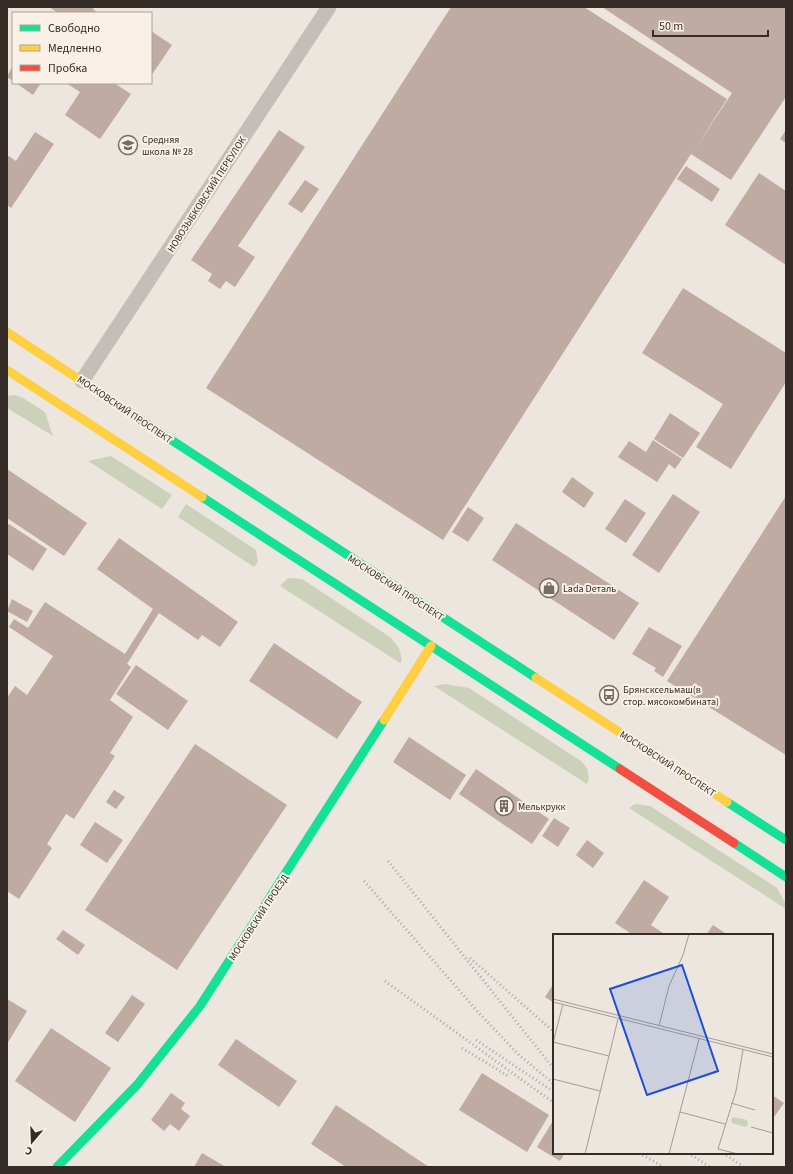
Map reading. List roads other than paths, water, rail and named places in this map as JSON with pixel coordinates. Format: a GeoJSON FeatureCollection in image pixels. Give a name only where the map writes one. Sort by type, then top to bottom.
{"type":"FeatureCollection","features":[{"type":"Feature","properties":{"kind":"main road","name":"МОСКОВСКИЙ ПРОСПЕКТ"},"geometry":{"type":"LineString","coordinates":[[7,332],[77,390],[255,496],[786,840]]}},
{"type":"Feature","properties":{"kind":"main road"},"geometry":{"type":"LineString","coordinates":[[7,370],[786,877]]}},
{"type":"Feature","properties":{"kind":"main road"},"geometry":{"type":"LineString","coordinates":[[65,408],[77,390]]}},
{"type":"Feature","properties":{"kind":"main road","name":"МОСКОВСКИЙ ПРОЕЗД"},"geometry":{"type":"LineString","coordinates":[[57,1167],[137,1085],[200,1006],[431,646]]}},
{"type":"Feature","properties":{"kind":"street","name":"НОВОЗЫБКОВСКИЙ ПЕРЕУЛОК"},"geometry":{"type":"LineString","coordinates":[[77,390],[329,7]]}},
{"type":"Feature","properties":{"kind":"railway"},"geometry":{"type":"LineString","coordinates":[[388,861],[553,1068]]}},
{"type":"Feature","properties":{"kind":"railway"},"geometry":{"type":"LineString","coordinates":[[364,881],[478,1012],[519,1055],[553,1083]]}},
{"type":"Feature","properties":{"kind":"railway"},"geometry":{"type":"LineString","coordinates":[[470,958],[553,1031]]}},
{"type":"Feature","properties":{"kind":"railway"},"geometry":{"type":"LineString","coordinates":[[385,981],[553,1102]]}},
{"type":"Feature","properties":{"kind":"railway"},"geometry":{"type":"LineString","coordinates":[[476,1040],[553,1091]]}},
{"type":"Feature","properties":{"kind":"railway"},"geometry":{"type":"LineString","coordinates":[[462,1048],[508,1076]]}},
{"type":"Feature","properties":{"kind":"railway"},"geometry":{"type":"LineString","coordinates":[[641,1154],[664,1167]]}},
{"type":"Feature","properties":{"kind":"railway"},"geometry":{"type":"LineString","coordinates":[[690,1154],[710,1167]]}},
{"type":"Feature","properties":{"kind":"railway"},"geometry":{"type":"LineString","coordinates":[[724,1154],[744,1167]]}},
{"type":"Feature","properties":{"kind":"place","name":"Средняя школа № 28"},"geometry":{"type":"Point","coordinates":[128,145]}},
{"type":"Feature","properties":{"kind":"place","name":"Lada Dеталь"},"geometry":{"type":"Point","coordinates":[549,588]}},
{"type":"Feature","properties":{"kind":"place","name":"Брянсксельмаш(в стор. мясокомбината)"},"geometry":{"type":"Point","coordinates":[609,695]}},
{"type":"Feature","properties":{"kind":"place","name":"Мелькрукк"},"geometry":{"type":"Point","coordinates":[504,806]}}]}
